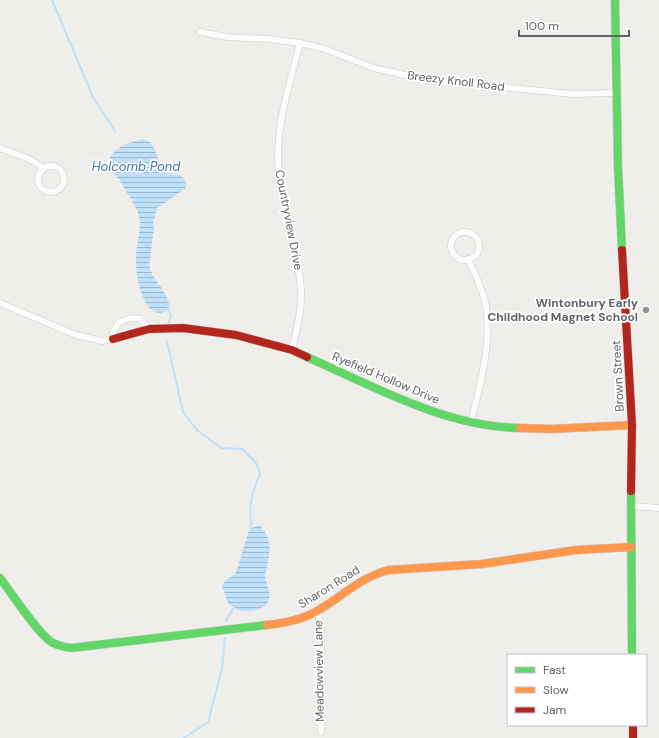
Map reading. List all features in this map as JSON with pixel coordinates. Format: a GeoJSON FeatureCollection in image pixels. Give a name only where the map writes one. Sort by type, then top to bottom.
{"type":"FeatureCollection","features":[{"type":"Feature","properties":{"kind":"street","name":"Brown Street"},"geometry":{"type":"LineString","coordinates":[[615,0],[620,214],[632,424],[632,654]]}},
{"type":"Feature","properties":{"kind":"street","name":"Breezy Knoll Road"},"geometry":{"type":"LineString","coordinates":[[200,32],[227,37],[269,38],[325,49],[374,68],[427,80],[572,94],[616,93]]}},
{"type":"Feature","properties":{"kind":"street","name":"Countryview Drive"},"geometry":{"type":"LineString","coordinates":[[292,350],[301,308],[301,292],[299,267],[279,175],[278,152],[280,128],[286,96],[300,44]]}},
{"type":"Feature","properties":{"kind":"street"},"geometry":{"type":"LineString","coordinates":[[0,148],[29,159],[43,168],[51,166],[59,169],[62,172],[64,181],[59,188],[52,192],[44,190],[40,187],[38,179],[40,171],[43,168]]}},
{"type":"Feature","properties":{"kind":"street"},"geometry":{"type":"LineString","coordinates":[[462,232],[474,235],[478,242],[478,251],[468,259],[465,260],[458,258],[451,249],[453,238],[462,232]]}},
{"type":"Feature","properties":{"kind":"street"},"geometry":{"type":"LineString","coordinates":[[468,259],[477,278],[486,305],[487,324],[486,358],[471,422]]}},
{"type":"Feature","properties":{"kind":"street"},"geometry":{"type":"LineString","coordinates":[[0,303],[76,336],[102,340],[113,339],[113,332],[119,322],[132,318],[140,319],[149,329]]}},
{"type":"Feature","properties":{"kind":"street","name":"Ryefield Hollow Drive"},"geometry":{"type":"LineString","coordinates":[[113,339],[149,329],[183,328],[236,335],[292,350],[424,409],[471,422],[501,428],[527,429],[632,424]]}},
{"type":"Feature","properties":{"kind":"street"},"geometry":{"type":"LineString","coordinates":[[632,506],[659,508]]}},
{"type":"Feature","properties":{"kind":"street","name":"Sharon Road"},"geometry":{"type":"LineString","coordinates":[[0,578],[42,634],[52,643],[71,648],[284,623],[303,618],[317,611],[357,582],[377,572],[482,564],[576,550],[631,546]]}},
{"type":"Feature","properties":{"kind":"street","name":"Meadowview Lane"},"geometry":{"type":"LineString","coordinates":[[317,611],[321,627],[320,732]]}},
{"type":"Feature","properties":{"kind":"street"},"geometry":{"type":"LineString","coordinates":[[633,726],[633,738]]}},
{"type":"Feature","properties":{"kind":"water","name":"Holcomb Pond"},"geometry":{"type":"Polygon","coordinates":[[[142,139],[147,140],[154,148],[164,170],[169,174],[180,175],[185,180],[187,185],[185,189],[157,208],[153,223],[154,228],[149,266],[170,306],[168,310],[160,313],[153,311],[145,301],[137,278],[136,253],[140,227],[139,215],[127,192],[109,166],[112,154],[116,150],[126,144],[142,139]]]}},
{"type":"Feature","properties":{"kind":"water"},"geometry":{"type":"Polygon","coordinates":[[[256,526],[260,526],[264,531],[270,545],[265,576],[270,597],[264,606],[256,610],[242,611],[228,603],[222,586],[225,581],[236,572],[249,531],[256,526]]]}},
{"type":"Feature","properties":{"kind":"waterway"},"geometry":{"type":"LineString","coordinates":[[52,0],[93,97],[115,131]]}},
{"type":"Feature","properties":{"kind":"waterway"},"geometry":{"type":"LineString","coordinates":[[168,307],[171,315],[169,323]]}},
{"type":"Feature","properties":{"kind":"waterway"},"geometry":{"type":"LineString","coordinates":[[167,341],[183,412],[197,430],[221,448],[242,449],[256,463],[260,474],[254,488],[251,501],[250,514],[252,530]]}},
{"type":"Feature","properties":{"kind":"waterway"},"geometry":{"type":"LineString","coordinates":[[226,621],[234,607]]}},
{"type":"Feature","properties":{"kind":"waterway"},"geometry":{"type":"LineString","coordinates":[[184,738],[208,722],[222,669],[225,638]]}},
{"type":"Feature","properties":{"kind":"traffic: fast"},"geometry":{"type":"LineString","coordinates":[[615,0],[618,167],[622,250]]}},
{"type":"Feature","properties":{"kind":"traffic: fast"},"geometry":{"type":"LineString","coordinates":[[307,357],[384,392],[437,413],[464,421],[492,426],[520,428]]}},
{"type":"Feature","properties":{"kind":"traffic: fast"},"geometry":{"type":"LineString","coordinates":[[631,491],[632,654]]}},
{"type":"Feature","properties":{"kind":"traffic: fast"},"geometry":{"type":"LineString","coordinates":[[0,578],[40,632],[53,643],[69,648],[267,625]]}},
{"type":"Feature","properties":{"kind":"traffic: slow"},"geometry":{"type":"LineString","coordinates":[[520,428],[551,429],[632,425]]}},
{"type":"Feature","properties":{"kind":"traffic: slow"},"geometry":{"type":"LineString","coordinates":[[267,625],[293,621],[305,617],[327,605],[368,578],[389,570],[482,564],[576,550],[631,547]]}},
{"type":"Feature","properties":{"kind":"traffic: jam"},"geometry":{"type":"LineString","coordinates":[[622,250],[632,425],[631,491]]}},
{"type":"Feature","properties":{"kind":"traffic: jam"},"geometry":{"type":"LineString","coordinates":[[113,339],[149,329],[183,328],[236,335],[292,350],[307,357]]}},
{"type":"Feature","properties":{"kind":"traffic: jam"},"geometry":{"type":"LineString","coordinates":[[633,726],[633,738]]}},
{"type":"Feature","properties":{"kind":"place","name":"Wintonbury Early Childhood Magnet School"},"geometry":{"type":"Point","coordinates":[646,310]}}]}
